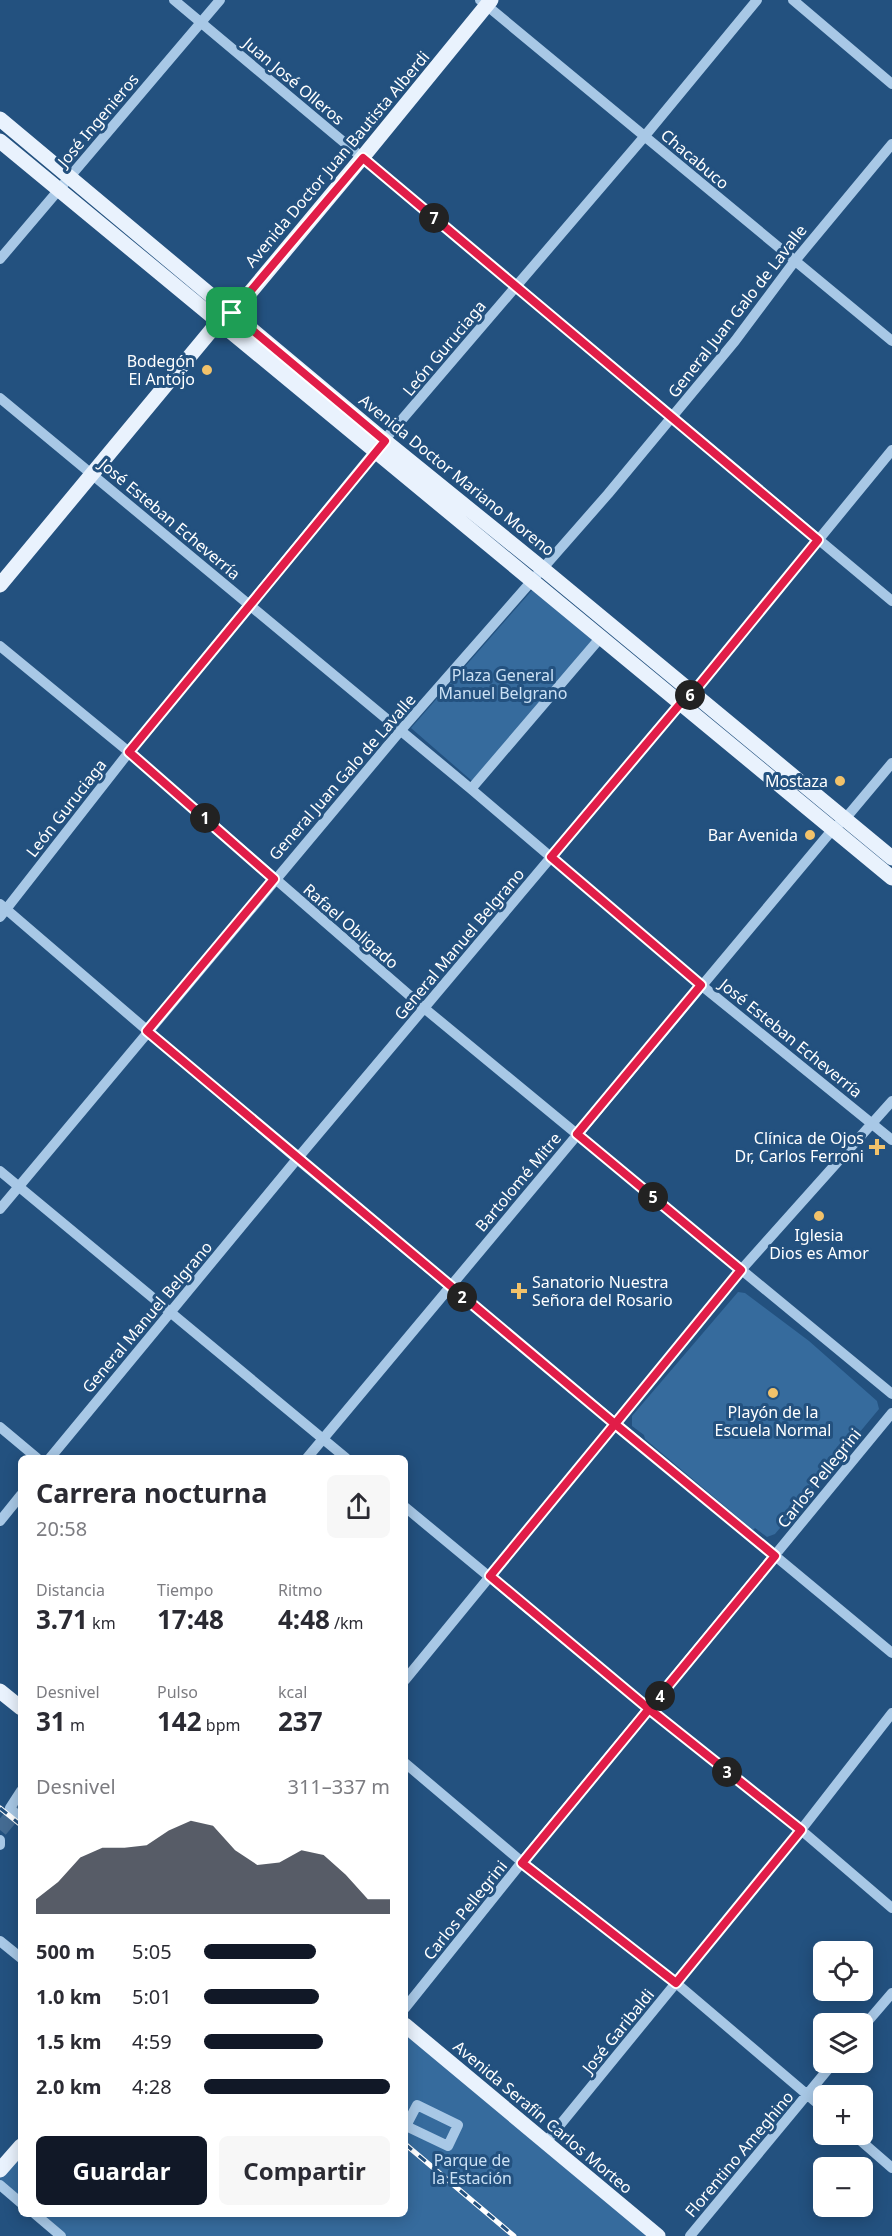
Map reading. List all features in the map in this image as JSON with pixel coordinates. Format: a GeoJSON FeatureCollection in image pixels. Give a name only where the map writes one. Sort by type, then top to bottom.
{"type":"FeatureCollection","features":[{"type":"Feature","properties":{"kind":"main road","name":"Avenida Doctor Juan Bautista Alberdi"},"geometry":{"type":"LineString","coordinates":[[0,585],[363,158],[485,2]]}},
{"type":"Feature","properties":{"kind":"main road","name":"Avenida Doctor Mariano Moreno"},"geometry":{"type":"LineString","coordinates":[[0,119],[70,177],[226,317],[380,446],[538,575],[693,693],[839,824],[892,878]]}},
{"type":"Feature","properties":{"kind":"main road","name":"Avenida Doctor Mariano Moreno"},"geometry":{"type":"LineString","coordinates":[[0,141],[58,189],[226,317]]}},
{"type":"Feature","properties":{"kind":"main road","name":"Avenida Doctor Mariano Moreno"},"geometry":{"type":"LineString","coordinates":[[538,575],[601,637],[680,704],[839,824],[892,858]]}},
{"type":"Feature","properties":{"kind":"main road"},"geometry":{"type":"LineString","coordinates":[[0,1691],[18,1706]]}},
{"type":"Feature","properties":{"kind":"main road","name":"Avenida Serafín Carlos Morteo"},"geometry":{"type":"LineString","coordinates":[[408,2027],[658,2236]]}},
{"type":"Feature","properties":{"kind":"main road"},"geometry":{"type":"LineString","coordinates":[[0,2170],[18,2149]]}},
{"type":"Feature","properties":{"kind":"street","name":"Juan José Olleros"},"geometry":{"type":"LineString","coordinates":[[174,0],[892,601]]}},
{"type":"Feature","properties":{"kind":"street","name":"José Ingenieros"},"geometry":{"type":"LineString","coordinates":[[0,259],[220,0]]}},
{"type":"Feature","properties":{"kind":"street","name":"León Guruciaga"},"geometry":{"type":"LineString","coordinates":[[2,910],[248,605],[757,0]]}},
{"type":"Feature","properties":{"kind":"street"},"geometry":{"type":"LineString","coordinates":[[793,0],[892,84]]}},
{"type":"Feature","properties":{"kind":"street","name":"Chacabuco"},"geometry":{"type":"LineString","coordinates":[[485,2],[794,262],[892,341]]}},
{"type":"Feature","properties":{"kind":"street","name":"General Juan Galo de Lavalle"},"geometry":{"type":"LineString","coordinates":[[0,1209],[274,879],[672,417],[735,341],[794,262],[892,144]]}},
{"type":"Feature","properties":{"kind":"street","name":"José Esteban Echeverría"},"geometry":{"type":"LineString","coordinates":[[0,398],[401,730],[701,985],[892,1140]]}},
{"type":"Feature","properties":{"kind":"street","name":"General Manuel Belgrano"},"geometry":{"type":"LineString","coordinates":[[52,1455],[297,1159],[680,704],[693,693],[892,450]]}},
{"type":"Feature","properties":{"kind":"street"},"geometry":{"type":"LineString","coordinates":[[471,789],[601,637]]}},
{"type":"Feature","properties":{"kind":"street","name":"Rafael Obligado"},"geometry":{"type":"LineString","coordinates":[[0,646],[129,752],[424,1008],[892,1394]]}},
{"type":"Feature","properties":{"kind":"street","name":"Bartolomé Mitre"},"geometry":{"type":"LineString","coordinates":[[309,1455],[701,985],[892,763]]}},
{"type":"Feature","properties":{"kind":"street"},"geometry":{"type":"LineString","coordinates":[[2,910],[449,1286],[892,1653]]}},
{"type":"Feature","properties":{"kind":"street"},"geometry":{"type":"LineString","coordinates":[[408,1676],[741,1270],[892,1101]]}},
{"type":"Feature","properties":{"kind":"street"},"geometry":{"type":"LineString","coordinates":[[0,1171],[342,1455]]}},
{"type":"Feature","properties":{"kind":"street","name":"Carlos Pellegrini"},"geometry":{"type":"LineString","coordinates":[[408,2004],[892,1413]]}},
{"type":"Feature","properties":{"kind":"street"},"geometry":{"type":"LineString","coordinates":[[0,1427],[33,1455]]}},
{"type":"Feature","properties":{"kind":"street"},"geometry":{"type":"LineString","coordinates":[[0,1521],[18,1498]]}},
{"type":"Feature","properties":{"kind":"street"},"geometry":{"type":"LineString","coordinates":[[408,1509],[649,1709],[801,1830],[892,1908]]}},
{"type":"Feature","properties":{"kind":"street","name":"José Garibaldi"},"geometry":{"type":"LineString","coordinates":[[546,2142],[801,1830],[892,1713]]}},
{"type":"Feature","properties":{"kind":"street"},"geometry":{"type":"LineString","coordinates":[[408,1766],[522,1863],[676,1983],[813,2100]]}},
{"type":"Feature","properties":{"kind":"street"},"geometry":{"type":"LineString","coordinates":[[18,1796],[10,1808],[18,1815]]}},
{"type":"Feature","properties":{"kind":"street"},"geometry":{"type":"LineString","coordinates":[[0,1941],[18,1956]]}},
{"type":"Feature","properties":{"kind":"street"},"geometry":{"type":"LineString","coordinates":[[873,2015],[892,1993]]}},
{"type":"Feature","properties":{"kind":"street","name":"Florentino Ameghino"},"geometry":{"type":"LineString","coordinates":[[690,2236],[825,2073]]}},
{"type":"Feature","properties":{"kind":"street"},"geometry":{"type":"LineString","coordinates":[[408,2122],[417,2105],[458,2125],[448,2146],[408,2127]]}},
{"type":"Feature","properties":{"kind":"street"},"geometry":{"type":"LineString","coordinates":[[866,2145],[892,2168]]}},
{"type":"Feature","properties":{"kind":"street"},"geometry":{"type":"LineString","coordinates":[[0,2185],[18,2200]]}},
{"type":"Feature","properties":{"kind":"street"},"geometry":{"type":"LineString","coordinates":[[39,2217],[61,2236]]}},
{"type":"Feature","properties":{"kind":"green space","name":"Plaza General Manuel Belgrano"},"geometry":{"type":"Polygon","coordinates":[[[534,588],[595,641],[472,781],[411,728],[534,588]]]}},
{"type":"Feature","properties":{"kind":"green space"},"geometry":{"type":"Polygon","coordinates":[[[738,1292],[745,1293],[809,1341],[877,1401],[879,1409],[775,1534],[767,1537],[755,1528],[753,1530],[632,1426],[632,1416],[738,1292]]]}},
{"type":"Feature","properties":{"kind":"green space","name":"Parque de la Estación"},"geometry":{"type":"Polygon","coordinates":[[[408,2028],[658,2236],[61,2236],[39,2217],[408,2217],[408,2028]]]}},
{"type":"Feature","properties":{"kind":"green space"},"geometry":{"type":"Polygon","coordinates":[[[18,2149],[18,2200],[0,2185],[0,2170],[18,2149]]]}},
{"type":"Feature","properties":{"kind":"tunnel"},"geometry":{"type":"LineString","coordinates":[[0,1830],[18,1809]]}},
{"type":"Feature","properties":{"kind":"railway"},"geometry":{"type":"LineString","coordinates":[[0,1808],[18,1823]]}},
{"type":"Feature","properties":{"kind":"railway"},"geometry":{"type":"LineString","coordinates":[[408,2147],[514,2236]]}},
{"type":"Feature","properties":{"kind":"place","name":"Bodegón El Antojo"},"geometry":{"type":"Point","coordinates":[207,370]}},
{"type":"Feature","properties":{"kind":"place","name":"Mostaza"},"geometry":{"type":"Point","coordinates":[840,781]}},
{"type":"Feature","properties":{"kind":"place","name":"Bar Avenida"},"geometry":{"type":"Point","coordinates":[810,835]}},
{"type":"Feature","properties":{"kind":"place","name":"Clínica de Ojos Dr, Carlos Ferroni"},"geometry":{"type":"Point","coordinates":[877,1147]}},
{"type":"Feature","properties":{"kind":"place","name":"Iglesia Dios es Amor"},"geometry":{"type":"Point","coordinates":[819,1216]}},
{"type":"Feature","properties":{"kind":"place","name":"Sanatorio Nuestra Señora del Rosario"},"geometry":{"type":"Point","coordinates":[519,1291]}},
{"type":"Feature","properties":{"kind":"place","name":"Playón de la Escuela Normal"},"geometry":{"type":"Point","coordinates":[773,1393]}},
{"type":"Feature","properties":{"kind":"route"},"geometry":{"type":"LineString","coordinates":[[232,313],[363,158],[818,540],[693,693],[680,704],[551,857],[701,985],[577,1134],[741,1270],[615,1424],[775,1556],[649,1709],[606,1760],[522,1863],[676,1983],[801,1830],[649,1709],[490,1576],[615,1424],[147,1031],[274,879],[129,752],[385,441],[232,313]]}}]}
